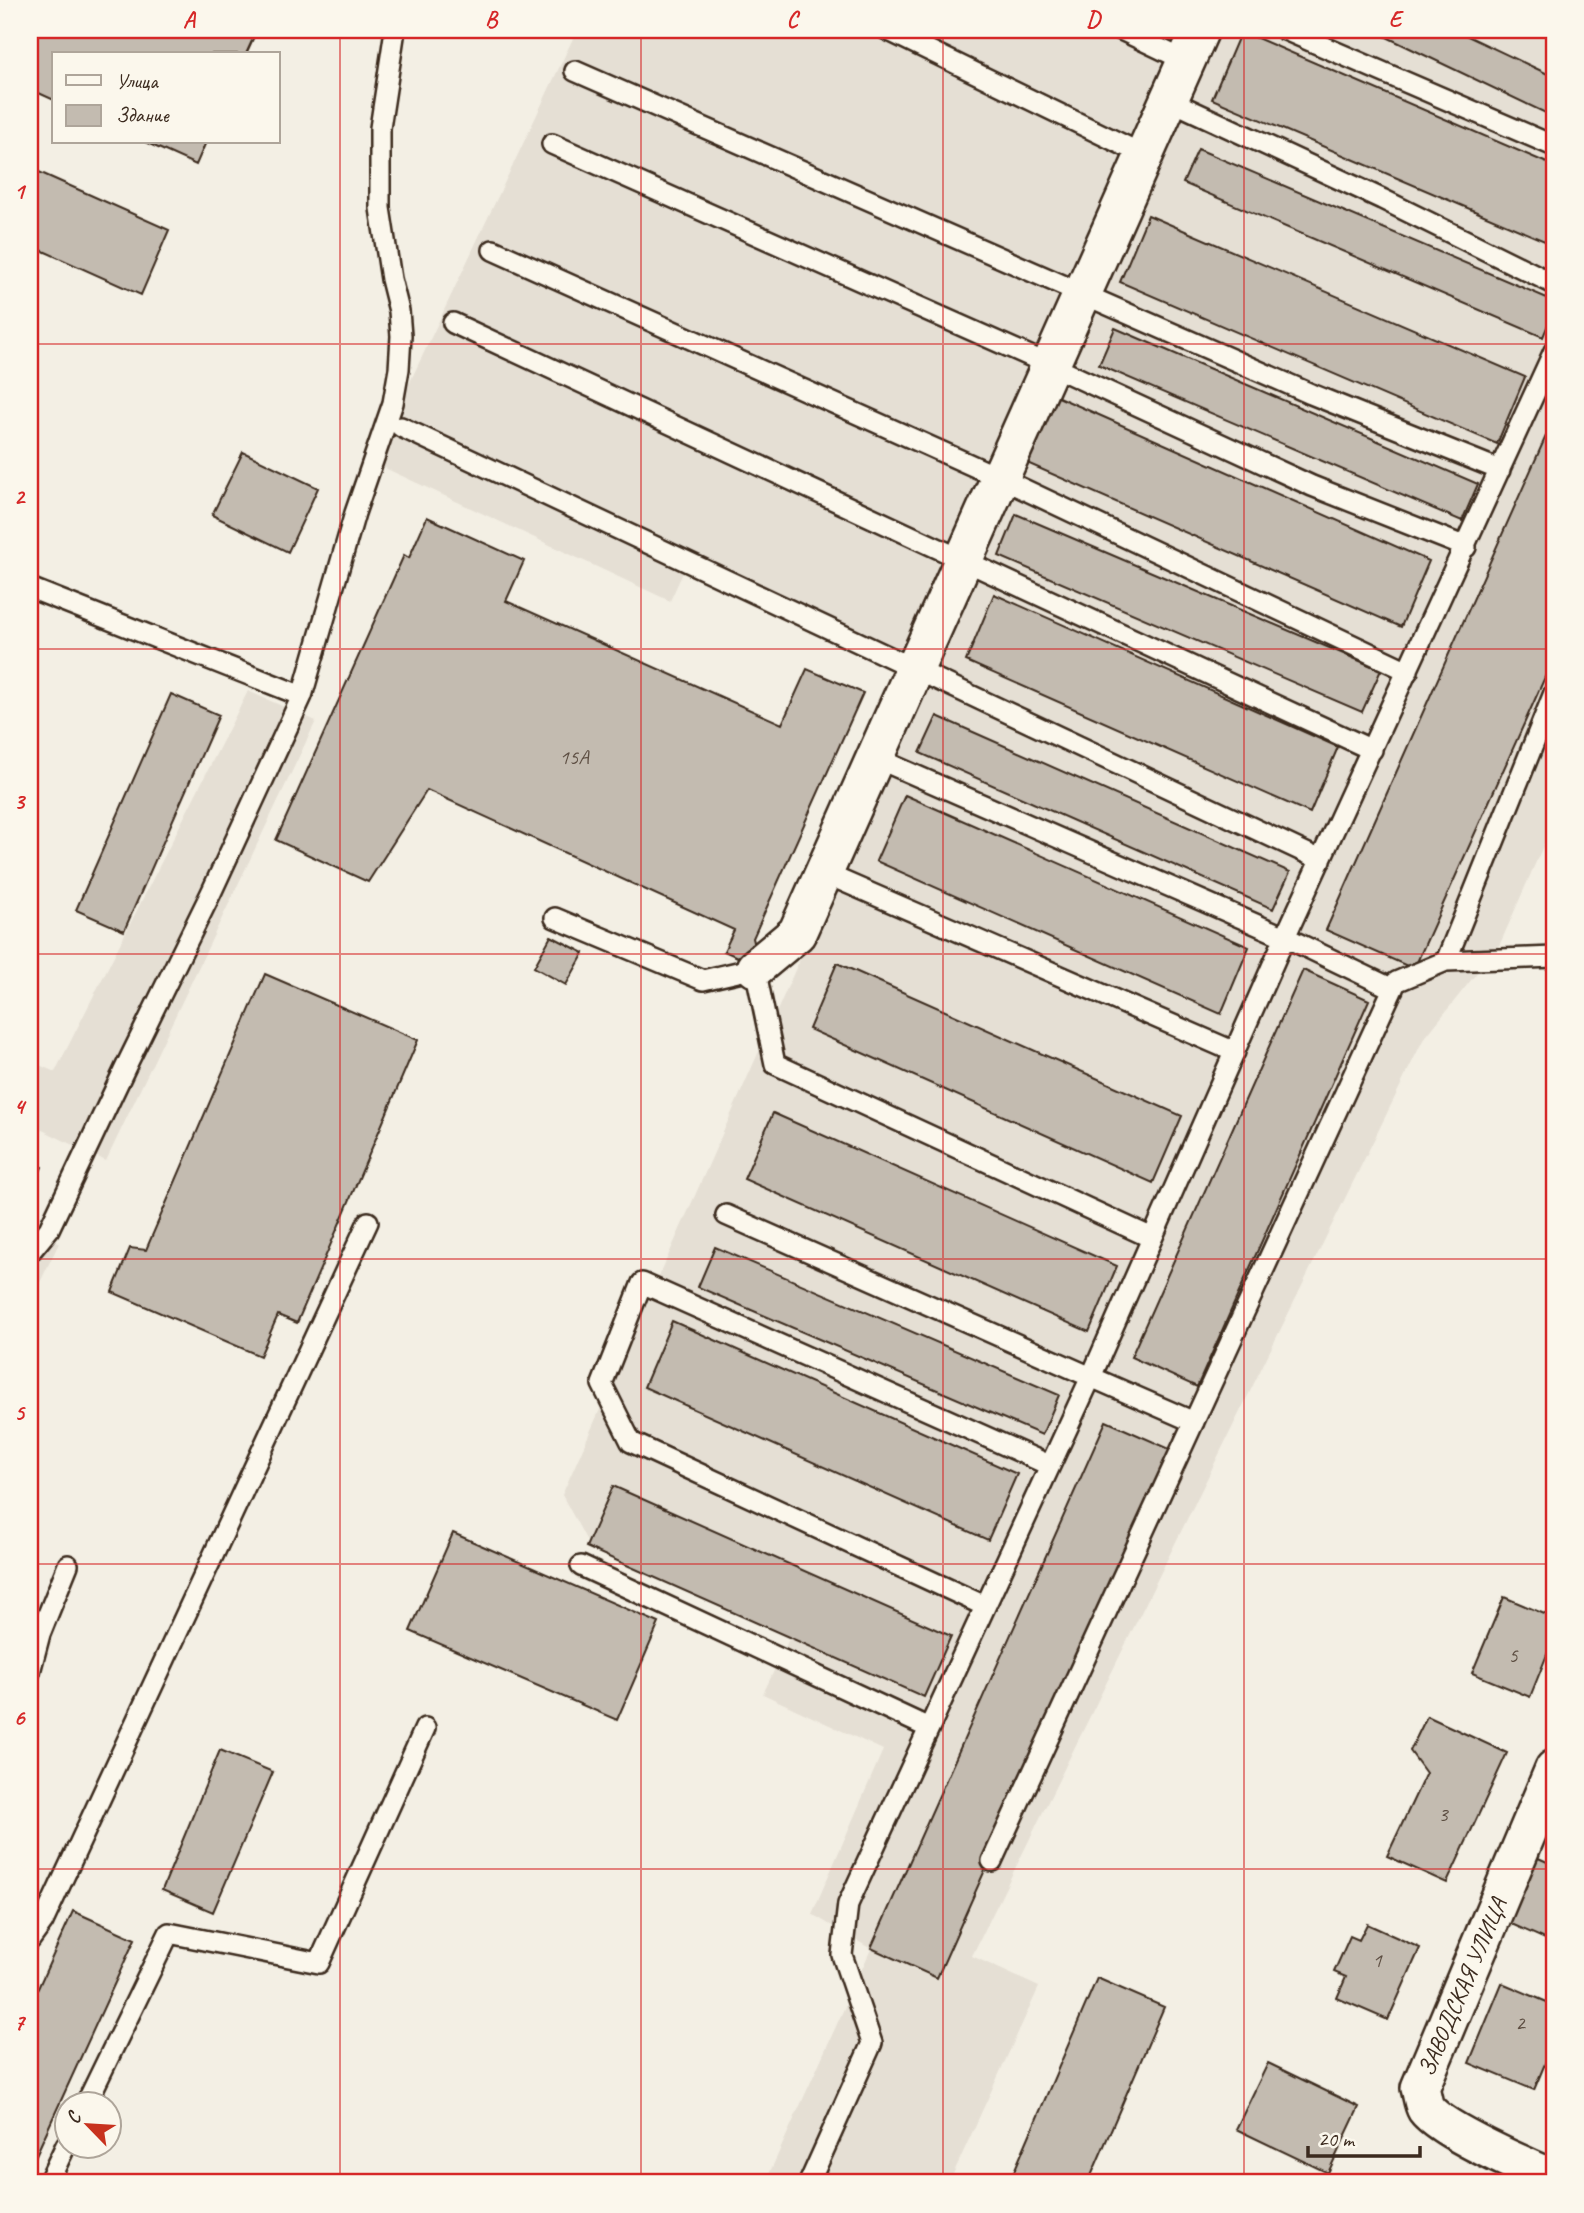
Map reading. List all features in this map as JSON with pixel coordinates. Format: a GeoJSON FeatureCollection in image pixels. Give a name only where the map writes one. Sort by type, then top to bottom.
{"type":"FeatureCollection","features":[{"type":"Feature","properties":{"kind":"street"},"geometry":{"type":"LineString","coordinates":[[755,968],[797,933],[1193,46]]}},
{"type":"Feature","properties":{"kind":"street","name":"ЗАВОДСКАЯ УЛИЦА"},"geometry":{"type":"LineString","coordinates":[[1554,1769],[1420,2088],[1426,2109],[1446,2126],[1518,2164],[1554,2179]]}},
{"type":"Feature","properties":{"kind":"lane"},"geometry":{"type":"LineString","coordinates":[[30,1252],[50,1228],[302,696],[355,513],[393,403],[399,369],[399,311],[391,279],[380,194],[380,128],[395,30]]}},
{"type":"Feature","properties":{"kind":"lane"},"geometry":{"type":"LineString","coordinates":[[887,30],[1144,155]]}},
{"type":"Feature","properties":{"kind":"lane"},"geometry":{"type":"LineString","coordinates":[[1121,30],[1193,46]]}},
{"type":"Feature","properties":{"kind":"lane"},"geometry":{"type":"LineString","coordinates":[[1285,30],[1554,146]]}},
{"type":"Feature","properties":{"kind":"lane"},"geometry":{"type":"LineString","coordinates":[[575,71],[1311,394],[1500,471]]}},
{"type":"Feature","properties":{"kind":"lane"},"geometry":{"type":"LineString","coordinates":[[1169,100],[1382,199],[1554,284]]}},
{"type":"Feature","properties":{"kind":"lane"},"geometry":{"type":"LineString","coordinates":[[552,144],[1051,365],[1312,486],[1466,547]]}},
{"type":"Feature","properties":{"kind":"lane"},"geometry":{"type":"LineString","coordinates":[[493,250],[1000,478],[1408,671]]}},
{"type":"Feature","properties":{"kind":"lane"},"geometry":{"type":"LineString","coordinates":[[453,323],[1372,750]]}},
{"type":"Feature","properties":{"kind":"lane"},"geometry":{"type":"LineString","coordinates":[[809,2183],[872,2043],[842,1955],[848,1904],[1091,1377],[1234,1052],[1554,351]]}},
{"type":"Feature","properties":{"kind":"lane"},"geometry":{"type":"LineString","coordinates":[[401,427],[1321,860]]}},
{"type":"Feature","properties":{"kind":"lane"},"geometry":{"type":"LineString","coordinates":[[30,588],[302,696]]}},
{"type":"Feature","properties":{"kind":"lane"},"geometry":{"type":"LineString","coordinates":[[1446,961],[1554,693]]}},
{"type":"Feature","properties":{"kind":"lane"},"geometry":{"type":"LineString","coordinates":[[876,758],[1286,937],[1393,989]]}},
{"type":"Feature","properties":{"kind":"lane"},"geometry":{"type":"LineString","coordinates":[[824,873],[1234,1052]]}},
{"type":"Feature","properties":{"kind":"lane"},"geometry":{"type":"LineString","coordinates":[[555,918],[703,980],[755,968],[775,1064],[1152,1238]]}},
{"type":"Feature","properties":{"kind":"lane"},"geometry":{"type":"LineString","coordinates":[[992,1861],[1396,982],[1446,961],[1554,957]]}},
{"type":"Feature","properties":{"kind":"lane"},"geometry":{"type":"LineString","coordinates":[[726,1215],[1194,1422]]}},
{"type":"Feature","properties":{"kind":"lane"},"geometry":{"type":"LineString","coordinates":[[30,1940],[43,1922],[368,1222]]}},
{"type":"Feature","properties":{"kind":"lane"},"geometry":{"type":"LineString","coordinates":[[985,1606],[631,1442],[602,1384],[642,1283],[1049,1465]]}},
{"type":"Feature","properties":{"kind":"lane"},"geometry":{"type":"LineString","coordinates":[[30,1672],[40,1634],[68,1564]]}},
{"type":"Feature","properties":{"kind":"lane"},"geometry":{"type":"LineString","coordinates":[[581,1566],[929,1728]]}},
{"type":"Feature","properties":{"kind":"lane"},"geometry":{"type":"LineString","coordinates":[[93,2090],[169,1933],[319,1963],[425,1728]]}},
{"type":"Feature","properties":{"kind":"lane"},"geometry":{"type":"LineString","coordinates":[[48,2183],[59,2160]]}},
{"type":"Feature","properties":{"kind":"shaded area"},"geometry":{"type":"Polygon","coordinates":[[[577,30],[1554,30],[1554,821],[1500,944],[1423,1040],[972,1956],[1039,1987],[949,2183],[765,2183],[871,1949],[812,1914],[883,1750],[763,1694],[789,1639],[588,1543],[562,1495],[927,673],[691,555],[670,601],[372,462],[577,30]]]}},
{"type":"Feature","properties":{"kind":"shaded area"},"geometry":{"type":"Polygon","coordinates":[[[248,691],[316,721],[106,1161],[30,1124],[30,1061],[55,1072],[248,691]]]}},
{"type":"Feature","properties":{"kind":"shaded area"},"geometry":{"type":"Polygon","coordinates":[[[30,1230],[59,1243],[30,1303],[30,1230]]]}},
{"type":"Feature","properties":{"kind":"building"},"geometry":{"type":"Polygon","coordinates":[[[38,30],[257,30],[247,52],[52,52],[52,99],[30,89],[30,47],[38,30]]]}},
{"type":"Feature","properties":{"kind":"building"},"geometry":{"type":"Polygon","coordinates":[[[1372,30],[1455,30],[1554,77],[1554,117],[1372,30]]]}},
{"type":"Feature","properties":{"kind":"building"},"geometry":{"type":"Polygon","coordinates":[[[1241,31],[1554,166],[1554,245],[1212,99],[1241,31]]]}},
{"type":"Feature","properties":{"kind":"building"},"geometry":{"type":"Polygon","coordinates":[[[149,144],[205,144],[196,165],[149,144]]]}},
{"type":"Feature","properties":{"kind":"building"},"geometry":{"type":"Polygon","coordinates":[[[1198,149],[1554,301],[1554,310],[1543,337],[1183,183],[1198,149]]]}},
{"type":"Feature","properties":{"kind":"building"},"geometry":{"type":"Polygon","coordinates":[[[30,168],[169,230],[141,295],[30,245],[30,168]]]}},
{"type":"Feature","properties":{"kind":"building"},"geometry":{"type":"Polygon","coordinates":[[[1148,215],[1525,377],[1497,444],[1120,282],[1148,215]]]}},
{"type":"Feature","properties":{"kind":"building"},"geometry":{"type":"Polygon","coordinates":[[[1115,328],[1478,484],[1462,521],[1099,365],[1115,328]]]}},
{"type":"Feature","properties":{"kind":"building"},"geometry":{"type":"Polygon","coordinates":[[[1056,396],[1429,561],[1401,627],[1027,463],[1056,396]]]}},
{"type":"Feature","properties":{"kind":"building"},"geometry":{"type":"Polygon","coordinates":[[[1554,418],[1554,657],[1414,969],[1326,930],[1554,418]]]}},
{"type":"Feature","properties":{"kind":"building"},"geometry":{"type":"Polygon","coordinates":[[[243,452],[318,488],[288,552],[212,515],[243,452]]]}},
{"type":"Feature","properties":{"kind":"building"},"geometry":{"type":"Polygon","coordinates":[[[1016,514],[1381,670],[1362,712],[999,556],[1016,514]]]}},
{"type":"Feature","properties":{"kind":"building"},"geometry":{"type":"Polygon","coordinates":[[[427,517],[524,561],[506,601],[782,724],[807,669],[863,693],[753,938],[757,954],[753,964],[724,951],[734,930],[427,790],[368,882],[276,840],[404,555],[409,558],[427,517]]]}},
{"type":"Feature","properties":{"kind":"building"},"geometry":{"type":"Polygon","coordinates":[[[994,594],[1338,747],[1310,813],[966,661],[994,594]]]}},
{"type":"Feature","properties":{"kind":"building"},"geometry":{"type":"Polygon","coordinates":[[[171,694],[219,715],[124,931],[76,910],[171,694]]]}},
{"type":"Feature","properties":{"kind":"building"},"geometry":{"type":"Polygon","coordinates":[[[937,716],[1290,872],[1273,909],[920,753],[937,716]]]}},
{"type":"Feature","properties":{"kind":"building"},"geometry":{"type":"Polygon","coordinates":[[[905,795],[1249,947],[1221,1014],[876,861],[905,795]]]}},
{"type":"Feature","properties":{"kind":"building"},"geometry":{"type":"Polygon","coordinates":[[[551,936],[584,953],[566,985],[534,967],[551,936]]]}},
{"type":"Feature","properties":{"kind":"building"},"geometry":{"type":"Polygon","coordinates":[[[837,963],[1182,1116],[1153,1183],[809,1029],[837,963]]]}},
{"type":"Feature","properties":{"kind":"building"},"geometry":{"type":"Polygon","coordinates":[[[1303,970],[1369,1000],[1197,1387],[1131,1357],[1303,970]]]}},
{"type":"Feature","properties":{"kind":"building"},"geometry":{"type":"Polygon","coordinates":[[[265,974],[418,1040],[297,1323],[278,1315],[260,1356],[112,1292],[130,1248],[146,1250],[265,974]]]}},
{"type":"Feature","properties":{"kind":"building"},"geometry":{"type":"Polygon","coordinates":[[[773,1113],[1117,1266],[1089,1332],[744,1179],[773,1113]]]}},
{"type":"Feature","properties":{"kind":"building"},"geometry":{"type":"Polygon","coordinates":[[[30,1154],[42,1167],[31,1192],[36,1195],[30,1208],[30,1154]]]}},
{"type":"Feature","properties":{"kind":"building"},"geometry":{"type":"Polygon","coordinates":[[[715,1247],[1059,1395],[1042,1435],[698,1287],[715,1247]]]}},
{"type":"Feature","properties":{"kind":"building"},"geometry":{"type":"Polygon","coordinates":[[[672,1321],[1017,1474],[988,1540],[644,1387],[672,1321]]]}},
{"type":"Feature","properties":{"kind":"building"},"geometry":{"type":"Polygon","coordinates":[[[1106,1421],[1172,1450],[937,1978],[871,1948],[1106,1421]]]}},
{"type":"Feature","properties":{"kind":"building"},"geometry":{"type":"Polygon","coordinates":[[[613,1486],[951,1636],[924,1697],[586,1547],[613,1486]]]}},
{"type":"Feature","properties":{"kind":"building"},"geometry":{"type":"Polygon","coordinates":[[[453,1533],[659,1623],[617,1720],[410,1631],[453,1533]]]}},
{"type":"Feature","properties":{"kind":"building"},"geometry":{"type":"Polygon","coordinates":[[[1504,1597],[1554,1618],[1554,1637],[1530,1697],[1472,1673],[1504,1597]]]}},
{"type":"Feature","properties":{"kind":"building"},"geometry":{"type":"Polygon","coordinates":[[[1427,1716],[1507,1753],[1447,1883],[1387,1856],[1426,1773],[1410,1751],[1427,1716]]]}},
{"type":"Feature","properties":{"kind":"building"},"geometry":{"type":"Polygon","coordinates":[[[220,1750],[273,1772],[213,1912],[162,1890],[220,1750]]]}},
{"type":"Feature","properties":{"kind":"building"},"geometry":{"type":"Polygon","coordinates":[[[1536,1857],[1554,1865],[1554,1943],[1507,1922],[1536,1857]]]}},
{"type":"Feature","properties":{"kind":"building"},"geometry":{"type":"Polygon","coordinates":[[[73,1911],[135,1939],[66,2090],[52,2090],[52,2120],[30,2168],[30,2006],[73,1911]]]}},
{"type":"Feature","properties":{"kind":"building"},"geometry":{"type":"Polygon","coordinates":[[[1367,1924],[1420,1948],[1388,2020],[1337,1998],[1346,1977],[1334,1972],[1350,1936],[1359,1940],[1367,1924]]]}},
{"type":"Feature","properties":{"kind":"building"},"geometry":{"type":"Polygon","coordinates":[[[1097,1978],[1164,2007],[1088,2183],[1009,2183],[1097,1978]]]}},
{"type":"Feature","properties":{"kind":"building"},"geometry":{"type":"Polygon","coordinates":[[[1502,1983],[1554,2005],[1554,2042],[1534,2090],[1469,2063],[1502,1983]]]}},
{"type":"Feature","properties":{"kind":"building"},"geometry":{"type":"Polygon","coordinates":[[[1268,2063],[1359,2107],[1328,2173],[1236,2129],[1268,2063]]]}}]}
